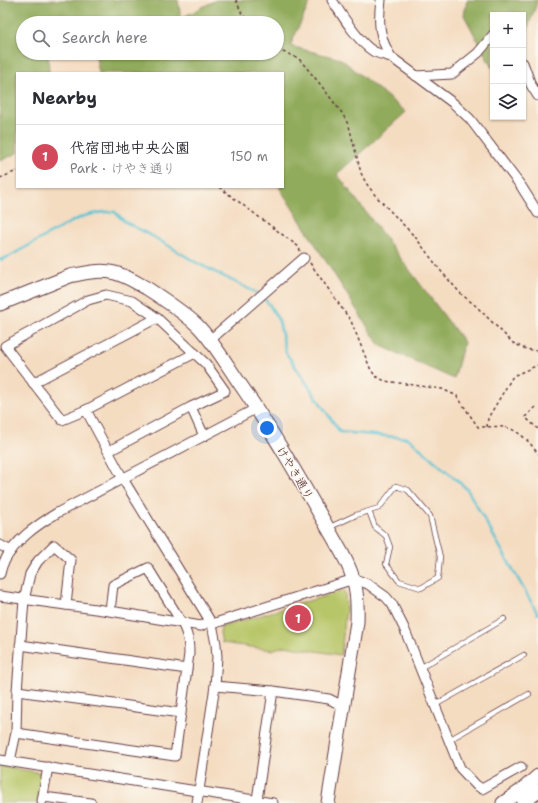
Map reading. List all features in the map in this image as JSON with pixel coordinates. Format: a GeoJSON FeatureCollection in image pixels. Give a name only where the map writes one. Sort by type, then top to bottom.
{"type":"FeatureCollection","features":[{"type":"Feature","properties":{"kind":"street"},"geometry":{"type":"LineString","coordinates":[[332,0],[364,44],[372,51],[391,57]]}},
{"type":"Feature","properties":{"kind":"street"},"geometry":{"type":"LineString","coordinates":[[382,0],[380,11],[380,29],[385,48],[391,57],[453,103],[470,120],[521,186],[538,214]]}},
{"type":"Feature","properties":{"kind":"street"},"geometry":{"type":"LineString","coordinates":[[416,76],[452,74],[478,53],[490,39]]}},
{"type":"Feature","properties":{"kind":"street"},"geometry":{"type":"LineString","coordinates":[[526,71],[531,85],[538,96]]}},
{"type":"Feature","properties":{"kind":"street"},"geometry":{"type":"LineString","coordinates":[[210,340],[304,258]]}},
{"type":"Feature","properties":{"kind":"street","name":"けやき通り"},"geometry":{"type":"LineString","coordinates":[[0,304],[70,276],[94,272],[111,272],[126,277],[165,300],[197,325],[210,340],[257,408],[345,557],[354,579],[358,605],[357,622],[328,803]]}},
{"type":"Feature","properties":{"kind":"street"},"geometry":{"type":"LineString","coordinates":[[108,451],[191,407],[225,391],[206,364],[195,353],[157,318],[132,301],[106,295],[88,300],[5,346],[62,420],[86,410],[195,353]]}},
{"type":"Feature","properties":{"kind":"street"},"geometry":{"type":"LineString","coordinates":[[33,383],[157,318]]}},
{"type":"Feature","properties":{"kind":"street"},"geometry":{"type":"LineString","coordinates":[[191,407],[204,436]]}},
{"type":"Feature","properties":{"kind":"street"},"geometry":{"type":"LineString","coordinates":[[0,574],[4,562],[17,542],[42,522],[257,408]]}},
{"type":"Feature","properties":{"kind":"street"},"geometry":{"type":"LineString","coordinates":[[86,410],[124,479],[211,622],[216,644],[217,657],[215,686],[197,803]]}},
{"type":"Feature","properties":{"kind":"street"},"geometry":{"type":"LineString","coordinates":[[0,545],[11,551]]}},
{"type":"Feature","properties":{"kind":"street"},"geometry":{"type":"LineString","coordinates":[[10,761],[16,733],[17,691],[24,600],[30,574],[38,561],[54,546],[71,560],[66,605]]}},
{"type":"Feature","properties":{"kind":"street"},"geometry":{"type":"LineString","coordinates":[[16,733],[175,756],[189,654],[187,632],[148,568],[113,585],[110,611]]}},
{"type":"Feature","properties":{"kind":"street"},"geometry":{"type":"LineString","coordinates":[[0,596],[110,611],[201,626],[354,579],[368,584],[386,597],[392,604],[404,628],[460,768],[476,785],[482,789],[521,767]]}},
{"type":"Feature","properties":{"kind":"street"},"geometry":{"type":"LineString","coordinates":[[20,645],[187,669]]}},
{"type":"Feature","properties":{"kind":"street"},"geometry":{"type":"LineString","coordinates":[[215,686],[273,691],[329,699],[344,706]]}},
{"type":"Feature","properties":{"kind":"street"},"geometry":{"type":"LineString","coordinates":[[17,691],[181,713]]}},
{"type":"Feature","properties":{"kind":"street"},"geometry":{"type":"LineString","coordinates":[[257,800],[273,691]]}},
{"type":"Feature","properties":{"kind":"street"},"geometry":{"type":"LineString","coordinates":[[0,760],[273,803]]}},
{"type":"Feature","properties":{"kind":"street"},"geometry":{"type":"LineString","coordinates":[[48,767],[42,800],[91,803]]}},
{"type":"Feature","properties":{"kind":"street"},"geometry":{"type":"LineString","coordinates":[[503,803],[522,790],[538,776]]}},
{"type":"Feature","properties":{"kind":"street"},"geometry":{"type":"LineString","coordinates":[[523,803],[538,791]]}},
{"type":"Feature","properties":{"kind":"lane"},"geometry":{"type":"LineString","coordinates":[[328,528],[356,515],[369,511],[379,508],[396,486],[408,490],[430,516],[440,557],[438,578],[421,588],[399,581],[386,564],[390,547],[386,536],[375,527],[369,511]]}},
{"type":"Feature","properties":{"kind":"lane"},"geometry":{"type":"LineString","coordinates":[[420,668],[504,619]]}},
{"type":"Feature","properties":{"kind":"lane"},"geometry":{"type":"LineString","coordinates":[[435,705],[524,654]]}},
{"type":"Feature","properties":{"kind":"lane"},"geometry":{"type":"LineString","coordinates":[[449,740],[529,694]]}},
{"type":"Feature","properties":{"kind":"path"},"geometry":{"type":"LineString","coordinates":[[236,0],[244,16]]}},
{"type":"Feature","properties":{"kind":"path"},"geometry":{"type":"LineString","coordinates":[[284,52],[300,60],[342,113],[349,126],[366,183],[375,195],[416,238],[440,270],[461,294],[476,306],[513,342],[526,350],[538,351]]}},
{"type":"Feature","properties":{"kind":"path"},"geometry":{"type":"LineString","coordinates":[[0,178],[16,171]]}},
{"type":"Feature","properties":{"kind":"path"},"geometry":{"type":"LineString","coordinates":[[220,188],[299,247],[304,258],[311,264],[351,321],[370,368],[375,376],[385,381],[442,389],[457,396],[478,427],[504,427],[516,432],[526,439],[538,454]]}},
{"type":"Feature","properties":{"kind":"path"},"geometry":{"type":"LineString","coordinates":[[487,427],[488,418],[513,376],[538,366]]}},
{"type":"Feature","properties":{"kind":"path"},"geometry":{"type":"LineString","coordinates":[[536,406],[525,417],[538,429]]}},
{"type":"Feature","properties":{"kind":"green space"},"geometry":{"type":"Polygon","coordinates":[[[0,0],[178,0],[181,16],[16,16],[16,60],[48,60],[49,72],[16,72],[16,153],[0,161],[0,0]]]}},
{"type":"Feature","properties":{"kind":"green space"},"geometry":{"type":"Polygon","coordinates":[[[216,0],[311,0],[290,46],[341,59],[406,112],[337,174],[464,342],[454,379],[379,345],[280,188],[284,188],[284,72],[99,72],[96,60],[284,60],[284,16],[185,16],[216,0]]]}},
{"type":"Feature","properties":{"kind":"green space"},"geometry":{"type":"Polygon","coordinates":[[[467,0],[538,0],[526,33],[526,12],[490,12],[490,64],[464,15],[467,0]]]}},
{"type":"Feature","properties":{"kind":"green space"},"geometry":{"type":"Polygon","coordinates":[[[345,591],[346,609],[341,655],[284,646],[272,650],[222,643],[220,633],[221,627],[345,591]]]}},
{"type":"Feature","properties":{"kind":"green space"},"geometry":{"type":"Polygon","coordinates":[[[0,766],[40,773],[42,776],[38,803],[0,803],[0,766]]]}},
{"type":"Feature","properties":{"kind":"waterway"},"geometry":{"type":"LineString","coordinates":[[0,260],[84,216],[103,212],[115,212],[125,222],[154,237],[197,263],[259,294]]}},
{"type":"Feature","properties":{"kind":"waterway"},"geometry":{"type":"LineString","coordinates":[[262,297],[269,304],[279,321],[286,353],[340,432],[408,438],[467,489],[538,614]]}},
{"type":"Feature","properties":{"kind":"place","name":"代宿団地中央公園"},"geometry":{"type":"Point","coordinates":[298,618]}}]}
